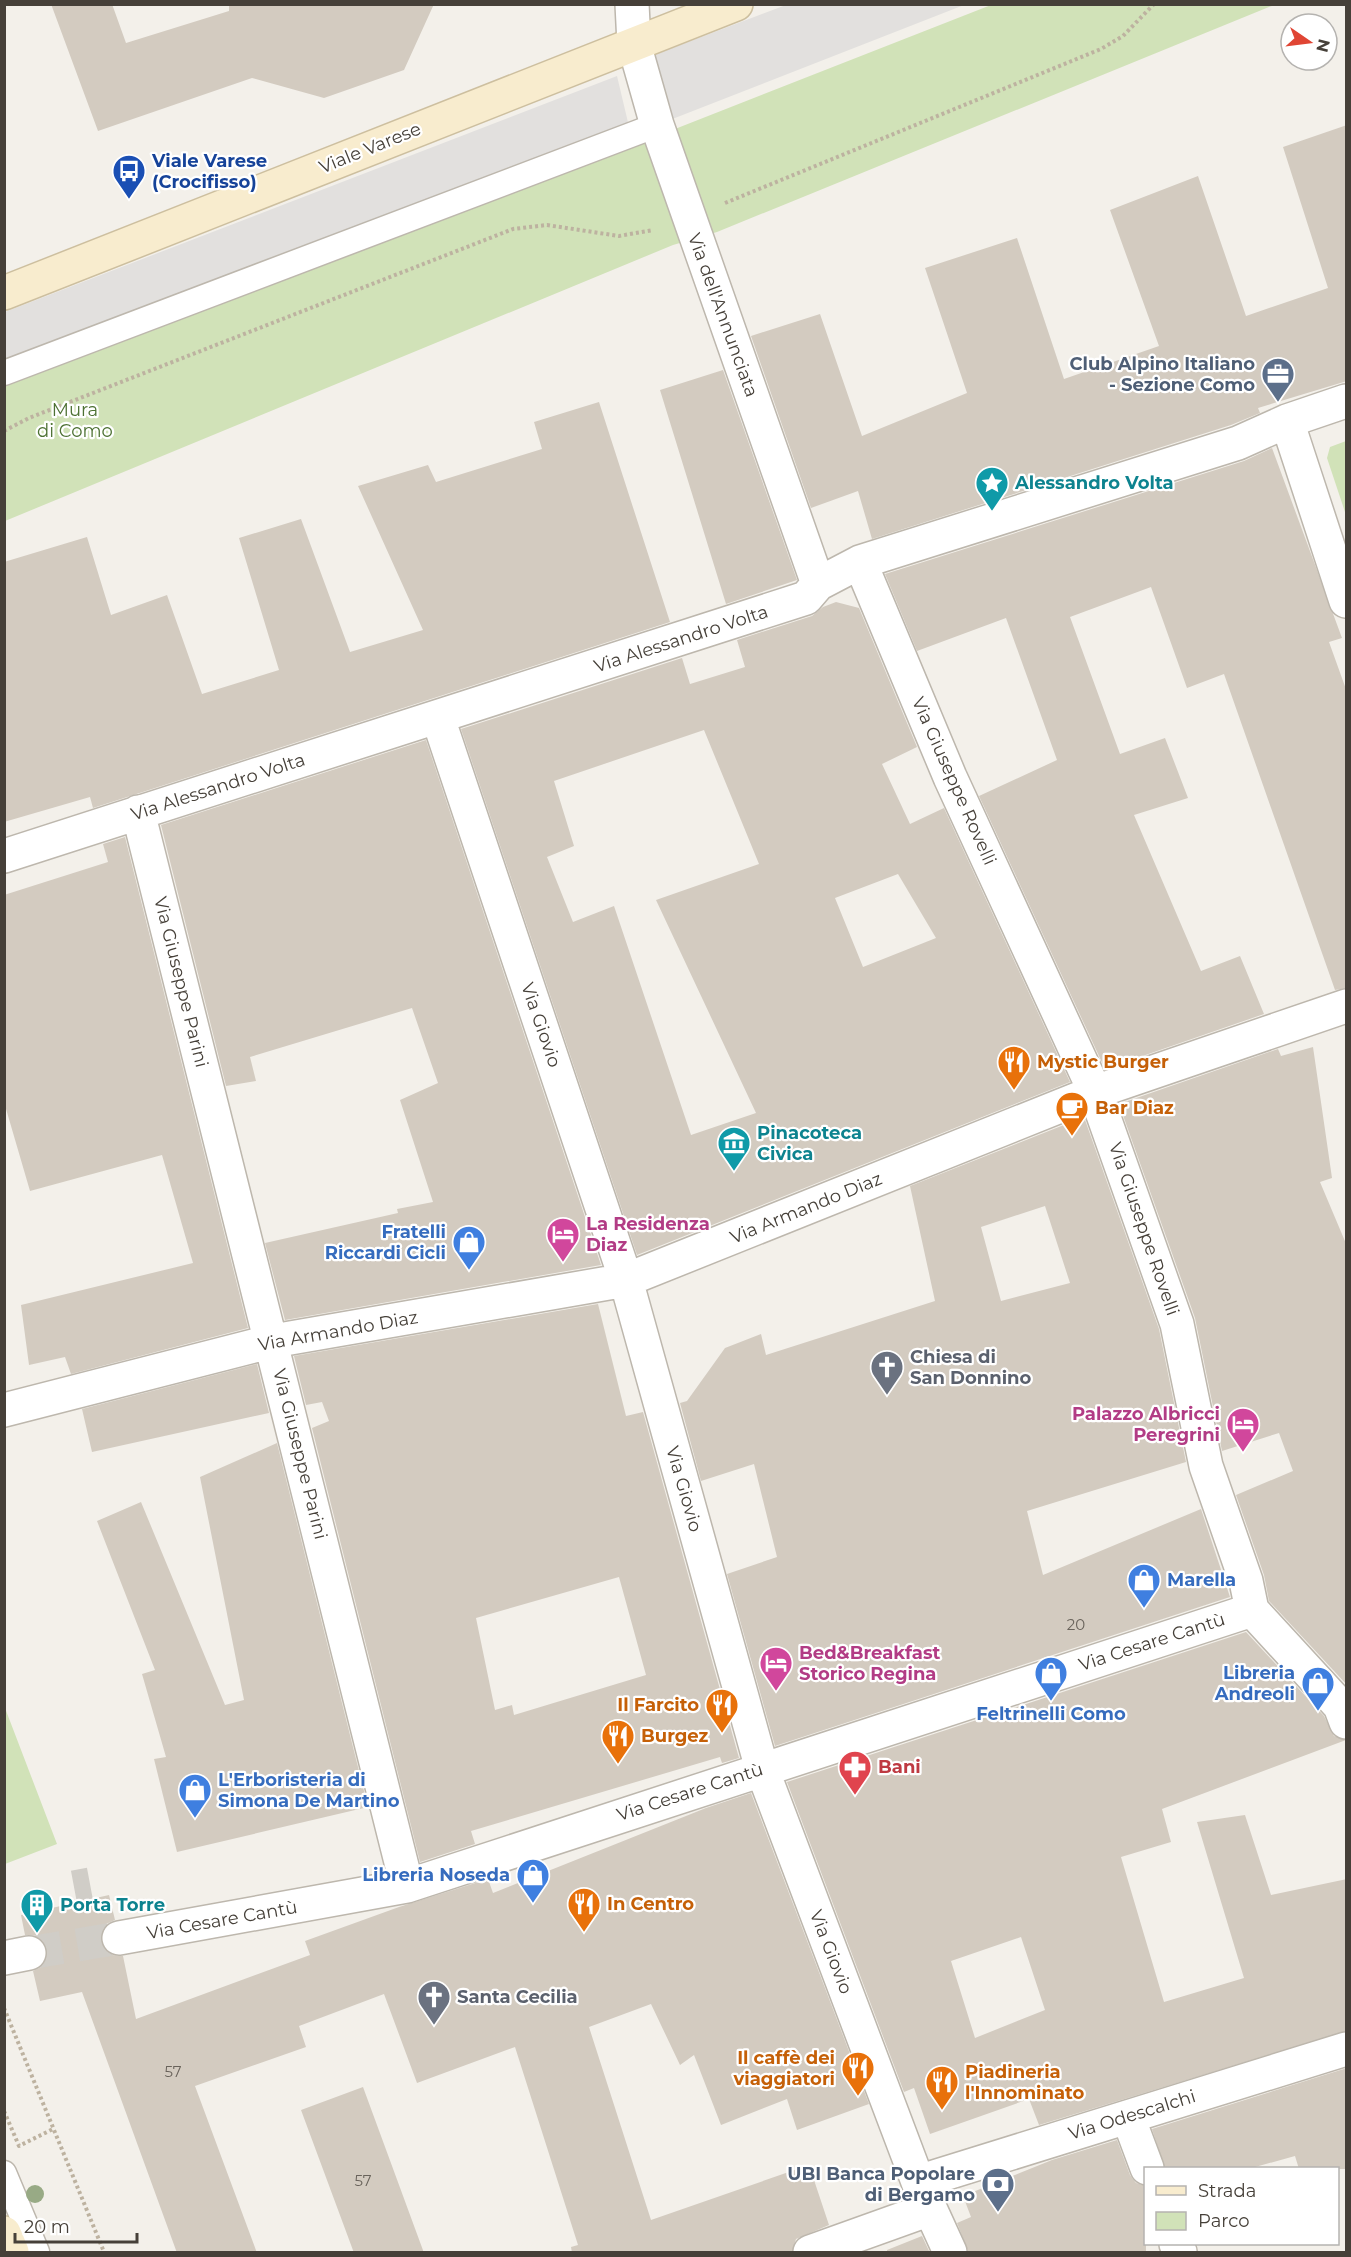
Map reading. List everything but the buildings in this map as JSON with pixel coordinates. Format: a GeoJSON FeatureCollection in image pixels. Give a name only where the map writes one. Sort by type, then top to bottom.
{"type":"FeatureCollection","features":[{"type":"Feature","properties":{"kind":"street","name":"Via dell'Annunciata"},"geometry":{"type":"LineString","coordinates":[[632,4],[634,44],[657,125],[818,584]]}},
{"type":"Feature","properties":{"kind":"street","name":"Viale Varese"},"geometry":{"type":"LineString","coordinates":[[4,293],[736,4]]}},
{"type":"Feature","properties":{"kind":"street","name":"Via Alessandro Volta"},"geometry":{"type":"LineString","coordinates":[[4,856],[807,598],[818,584],[860,562],[1238,442],[1287,421],[1347,401]]}},
{"type":"Feature","properties":{"kind":"street"},"geometry":{"type":"LineString","coordinates":[[1287,421],[1347,601]]}},
{"type":"Feature","properties":{"kind":"street","name":"Via Giuseppe Rovelli"},"geometry":{"type":"LineString","coordinates":[[860,562],[950,777],[1095,1092],[1177,1324],[1206,1466],[1246,1581],[1252,1610]]}},
{"type":"Feature","properties":{"kind":"street","name":"Via Giovio"},"geometry":{"type":"LineString","coordinates":[[438,718],[626,1280],[762,1769],[924,2195],[950,2253]]}},
{"type":"Feature","properties":{"kind":"street","name":"Via Giuseppe Parini"},"geometry":{"type":"LineString","coordinates":[[138,812],[273,1341],[407,1886]]}},
{"type":"Feature","properties":{"kind":"street","name":"Via Armando Diaz"},"geometry":{"type":"LineString","coordinates":[[4,1410],[273,1341],[626,1280],[1095,1092],[1347,1006]]}},
{"type":"Feature","properties":{"kind":"street"},"geometry":{"type":"LineString","coordinates":[[1252,1610],[1340,1706],[1347,1722]]}},
{"type":"Feature","properties":{"kind":"street","name":"Via Cesare Cantù"},"geometry":{"type":"LineString","coordinates":[[119,1938],[407,1886],[1252,1610]]}},
{"type":"Feature","properties":{"kind":"street","name":"Via Odescalchi"},"geometry":{"type":"LineString","coordinates":[[810,2253],[924,2195],[1128,2117],[1347,2049]]}},
{"type":"Feature","properties":{"kind":"street"},"geometry":{"type":"LineString","coordinates":[[1128,2117],[1147,2167]]}},
{"type":"Feature","properties":{"kind":"street"},"geometry":{"type":"LineString","coordinates":[[4,2233],[12,2253]]}},
{"type":"Feature","properties":{"kind":"lane"},"geometry":{"type":"LineString","coordinates":[[4,373],[657,125]]}},
{"type":"Feature","properties":{"kind":"lane"},"geometry":{"type":"LineString","coordinates":[[4,2173],[37,2253]]}},
{"type":"Feature","properties":{"kind":"path"},"geometry":{"type":"LineString","coordinates":[[4,431],[30,418],[513,229],[547,225],[619,236],[652,230],[688,218],[1101,48],[1123,36],[1154,4]]}},
{"type":"Feature","properties":{"kind":"path"},"geometry":{"type":"LineString","coordinates":[[4,2008],[104,2253]]}},
{"type":"Feature","properties":{"kind":"path"},"geometry":{"type":"LineString","coordinates":[[4,2111],[19,2146],[53,2129]]}},
{"type":"Feature","properties":{"kind":"green space","name":"Mura di Como"},"geometry":{"type":"Polygon","coordinates":[[[991,5],[1274,5],[717,232],[673,245],[5,521],[5,376],[675,129],[991,5]]]}},
{"type":"Feature","properties":{"kind":"green space"},"geometry":{"type":"Polygon","coordinates":[[[1346,441],[1346,515],[1327,458],[1330,447],[1346,441]]]}},
{"type":"Feature","properties":{"kind":"green space"},"geometry":{"type":"Polygon","coordinates":[[[5,1708],[57,1844],[4,1864],[5,1708]]]}},
{"type":"Feature","properties":{"kind":"shaded area"},"geometry":{"type":"Polygon","coordinates":[[[786,5],[964,5],[657,125],[638,61],[786,5]]]}},
{"type":"Feature","properties":{"kind":"shaded area"},"geometry":{"type":"Polygon","coordinates":[[[617,76],[631,135],[5,373],[5,312],[617,76]]]}},
{"type":"Feature","properties":{"kind":"tunnel"},"geometry":{"type":"LineString","coordinates":[[74,1887],[90,1884]]}},
{"type":"Feature","properties":{"kind":"tunnel"},"geometry":{"type":"LineString","coordinates":[[29,1953],[119,1938]]}},
{"type":"Feature","properties":{"kind":"place","name":"Viale Varese (Crocifisso)"},"geometry":{"type":"Point","coordinates":[129,200]}},
{"type":"Feature","properties":{"kind":"place","name":"Club Alpino Italiano - Sezione Como"},"geometry":{"type":"Point","coordinates":[1278,403]}},
{"type":"Feature","properties":{"kind":"place","name":"Alessandro Volta"},"geometry":{"type":"Point","coordinates":[992,512]}},
{"type":"Feature","properties":{"kind":"place","name":"Mystic Burger"},"geometry":{"type":"Point","coordinates":[1014,1091]}},
{"type":"Feature","properties":{"kind":"place","name":"Bar Diaz"},"geometry":{"type":"Point","coordinates":[1072,1137]}},
{"type":"Feature","properties":{"kind":"place","name":"Pinacoteca Civica"},"geometry":{"type":"Point","coordinates":[734,1172]}},
{"type":"Feature","properties":{"kind":"place","name":"La Residenza Diaz"},"geometry":{"type":"Point","coordinates":[563,1263]}},
{"type":"Feature","properties":{"kind":"place","name":"Fratelli Riccardi Cicli"},"geometry":{"type":"Point","coordinates":[469,1271]}},
{"type":"Feature","properties":{"kind":"place","name":"Chiesa di San Donnino"},"geometry":{"type":"Point","coordinates":[887,1396]}},
{"type":"Feature","properties":{"kind":"place","name":"Palazzo Albricci Peregrini"},"geometry":{"type":"Point","coordinates":[1243,1453]}},
{"type":"Feature","properties":{"kind":"place","name":"Marella"},"geometry":{"type":"Point","coordinates":[1144,1609]}},
{"type":"Feature","properties":{"kind":"place","name":"Bed&Breakfast Storico Regina"},"geometry":{"type":"Point","coordinates":[776,1692]}},
{"type":"Feature","properties":{"kind":"place","name":"Feltrinelli Como"},"geometry":{"type":"Point","coordinates":[1051,1702]}},
{"type":"Feature","properties":{"kind":"place","name":"Libreria Andreoli"},"geometry":{"type":"Point","coordinates":[1318,1712]}},
{"type":"Feature","properties":{"kind":"place","name":"Il Farcito"},"geometry":{"type":"Point","coordinates":[722,1734]}},
{"type":"Feature","properties":{"kind":"place","name":"Burgez"},"geometry":{"type":"Point","coordinates":[618,1765]}},
{"type":"Feature","properties":{"kind":"place","name":"Bani"},"geometry":{"type":"Point","coordinates":[855,1796]}},
{"type":"Feature","properties":{"kind":"place","name":"L'Erboristeria di Simona De Martino"},"geometry":{"type":"Point","coordinates":[195,1819]}},
{"type":"Feature","properties":{"kind":"place","name":"Libreria Noseda"},"geometry":{"type":"Point","coordinates":[533,1904]}},
{"type":"Feature","properties":{"kind":"place","name":"In Centro"},"geometry":{"type":"Point","coordinates":[584,1933]}},
{"type":"Feature","properties":{"kind":"place","name":"Porta Torre"},"geometry":{"type":"Point","coordinates":[37,1934]}},
{"type":"Feature","properties":{"kind":"place","name":"Santa Cecilia"},"geometry":{"type":"Point","coordinates":[434,2026]}},
{"type":"Feature","properties":{"kind":"place","name":"Il caffè dei viaggiatori"},"geometry":{"type":"Point","coordinates":[858,2097]}},
{"type":"Feature","properties":{"kind":"place","name":"Piadineria l'Innominato"},"geometry":{"type":"Point","coordinates":[942,2111]}},
{"type":"Feature","properties":{"kind":"place","name":"UBI Banca Popolare di Bergamo"},"geometry":{"type":"Point","coordinates":[998,2213]}}]}
